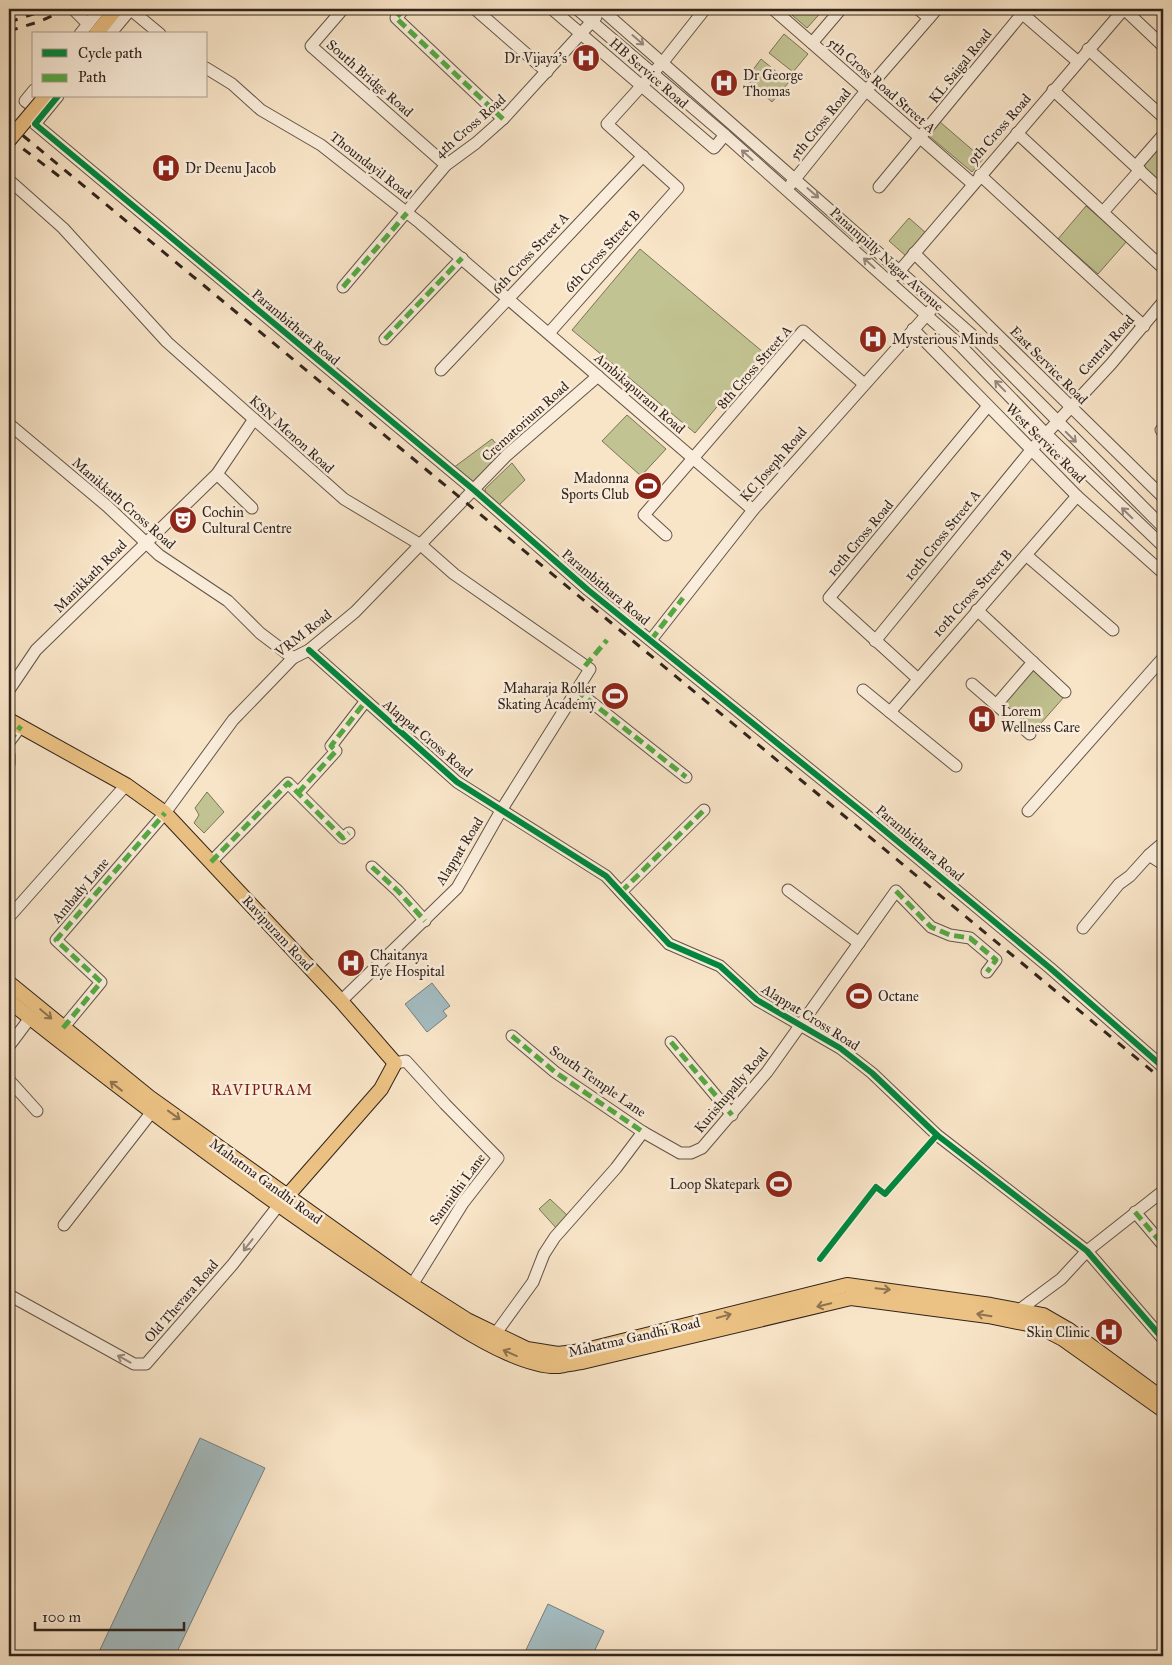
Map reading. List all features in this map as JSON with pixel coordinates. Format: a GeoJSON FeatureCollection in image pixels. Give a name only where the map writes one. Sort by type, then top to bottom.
{"type":"FeatureCollection","features":[{"type":"Feature","properties":{"kind":"main road"},"geometry":{"type":"LineString","coordinates":[[92,29],[116,9]]}},
{"type":"Feature","properties":{"kind":"main road"},"geometry":{"type":"LineString","coordinates":[[9,140],[44,98]]}},
{"type":"Feature","properties":{"kind":"main road","name":"Ravipuram Road"},"geometry":{"type":"LineString","coordinates":[[15,723],[126,785],[165,812],[341,1001],[395,1063]]}},
{"type":"Feature","properties":{"kind":"main road","name":"Mahatma Gandhi Road"},"geometry":{"type":"LineString","coordinates":[[9,983],[149,1097],[386,1280],[482,1341],[522,1359],[557,1360],[617,1354],[851,1298],[1018,1315],[1063,1339],[1163,1400]]}},
{"type":"Feature","properties":{"kind":"main road","name":"Mahatma Gandhi Road"},"geometry":{"type":"LineString","coordinates":[[9,1000],[152,1113],[283,1201],[467,1320],[526,1349],[557,1360]]}},
{"type":"Feature","properties":{"kind":"main road"},"geometry":{"type":"LineString","coordinates":[[283,1201],[381,1089],[395,1063]]}},
{"type":"Feature","properties":{"kind":"street"},"geometry":{"type":"LineString","coordinates":[[73,9],[92,29],[100,9]]}},
{"type":"Feature","properties":{"kind":"street"},"geometry":{"type":"LineString","coordinates":[[112,32],[131,9],[158,32]]}},
{"type":"Feature","properties":{"kind":"street","name":"South Bridge Road"},"geometry":{"type":"LineString","coordinates":[[343,9],[311,46],[446,165]]}},
{"type":"Feature","properties":{"kind":"street"},"geometry":{"type":"LineString","coordinates":[[404,9],[396,18],[503,120]]}},
{"type":"Feature","properties":{"kind":"street"},"geometry":{"type":"LineString","coordinates":[[475,9],[547,72]]}},
{"type":"Feature","properties":{"kind":"street","name":"HB Service Road"},"geometry":{"type":"LineString","coordinates":[[552,9],[714,148],[725,135]]}},
{"type":"Feature","properties":{"kind":"street","name":"Panampilly Nagar Avenue"},"geometry":{"type":"LineString","coordinates":[[577,9],[725,135],[961,346],[1045,433],[1163,546]]}},
{"type":"Feature","properties":{"kind":"street","name":"4th Cross Road"},"geometry":{"type":"LineString","coordinates":[[343,288],[446,165],[503,120],[582,35],[601,9]]}},
{"type":"Feature","properties":{"kind":"street","name":"Panampilly Nagar Avenue"},"geometry":{"type":"LineString","coordinates":[[601,9],[972,335],[1056,422],[1163,527]]}},
{"type":"Feature","properties":{"kind":"street"},"geometry":{"type":"LineString","coordinates":[[642,156],[607,124],[663,62],[705,9]]}},
{"type":"Feature","properties":{"kind":"street","name":"5th Cross Road Street A"},"geometry":{"type":"LineString","coordinates":[[773,9],[865,92],[921,139],[976,179],[1144,326]]}},
{"type":"Feature","properties":{"kind":"street"},"geometry":{"type":"LineString","coordinates":[[812,43],[841,9]]}},
{"type":"Feature","properties":{"kind":"street"},"geometry":{"type":"LineString","coordinates":[[918,9],[929,18]]}},
{"type":"Feature","properties":{"kind":"street","name":"5th Cross Road"},"geometry":{"type":"LineString","coordinates":[[787,190],[865,92],[937,9]]}},
{"type":"Feature","properties":{"kind":"street"},"geometry":{"type":"LineString","coordinates":[[1124,9],[1163,46]]}},
{"type":"Feature","properties":{"kind":"street","name":"9th Cross Road"},"geometry":{"type":"LineString","coordinates":[[890,282],[976,179],[1124,9]]}},
{"type":"Feature","properties":{"kind":"street"},"geometry":{"type":"LineString","coordinates":[[1022,10],[1077,62]]}},
{"type":"Feature","properties":{"kind":"street","name":"KL Saigal Road"},"geometry":{"type":"LineString","coordinates":[[879,188],[921,139],[1022,10]]}},
{"type":"Feature","properties":{"kind":"street"},"geometry":{"type":"LineString","coordinates":[[1088,49],[1163,117]]}},
{"type":"Feature","properties":{"kind":"street","name":"Thoundayil Road"},"geometry":{"type":"LineString","coordinates":[[208,69],[232,84],[261,110],[321,144],[462,258],[508,298]]}},
{"type":"Feature","properties":{"kind":"street"},"geometry":{"type":"LineString","coordinates":[[1053,90],[1163,192]]}},
{"type":"Feature","properties":{"kind":"street"},"geometry":{"type":"LineString","coordinates":[[32,92],[25,101],[43,114],[56,98]]}},
{"type":"Feature","properties":{"kind":"street","name":"Parambithara Road"},"geometry":{"type":"LineString","coordinates":[[43,114],[35,124],[474,490],[588,590],[1035,955],[1163,1067]]}},
{"type":"Feature","properties":{"kind":"street"},"geometry":{"type":"LineString","coordinates":[[1017,133],[1163,268]]}},
{"type":"Feature","properties":{"kind":"street"},"geometry":{"type":"LineString","coordinates":[[1103,212],[1163,135]]}},
{"type":"Feature","properties":{"kind":"street","name":"6th Cross Street B"},"geometry":{"type":"LineString","coordinates":[[549,333],[678,188],[642,156]]}},
{"type":"Feature","properties":{"kind":"street","name":"6th Cross Street A"},"geometry":{"type":"LineString","coordinates":[[440,370],[642,156]]}},
{"type":"Feature","properties":{"kind":"street","name":"KSN Menon Road"},"geometry":{"type":"LineString","coordinates":[[9,180],[63,228],[167,342],[344,500],[420,545],[454,574],[590,669]]}},
{"type":"Feature","properties":{"kind":"street","name":"East Service Road"},"geometry":{"type":"LineString","coordinates":[[914,253],[1163,497]]}},
{"type":"Feature","properties":{"kind":"street"},"geometry":{"type":"LineString","coordinates":[[386,339],[462,258]]}},
{"type":"Feature","properties":{"kind":"street","name":"Ambikapuram Road"},"geometry":{"type":"LineString","coordinates":[[508,298],[753,510]]}},
{"type":"Feature","properties":{"kind":"street","name":"Central Road"},"geometry":{"type":"LineString","coordinates":[[1045,433],[1144,326],[1163,302]]}},
{"type":"Feature","properties":{"kind":"street","name":"KC Joseph Road"},"geometry":{"type":"LineString","coordinates":[[651,640],[753,510],[936,304]]}},
{"type":"Feature","properties":{"kind":"street","name":"West Service Road"},"geometry":{"type":"LineString","coordinates":[[913,329],[1077,496],[1163,573]]}},
{"type":"Feature","properties":{"kind":"street","name":"8th Cross Street A"},"geometry":{"type":"LineString","coordinates":[[695,459],[803,331],[864,384]]}},
{"type":"Feature","properties":{"kind":"street","name":"Crematorium Road"},"geometry":{"type":"LineString","coordinates":[[454,512],[507,455],[598,376]]}},
{"type":"Feature","properties":{"kind":"street","name":"10th Cross Road"},"geometry":{"type":"LineString","coordinates":[[917,678],[830,598],[988,406]]}},
{"type":"Feature","properties":{"kind":"street","name":"Manikkath Road"},"geometry":{"type":"LineString","coordinates":[[9,690],[36,650],[217,474],[254,419]]}},
{"type":"Feature","properties":{"kind":"street","name":"Manikkath Cross Road"},"geometry":{"type":"LineString","coordinates":[[9,424],[107,506],[144,544],[159,556],[228,601],[260,633],[293,658]]}},
{"type":"Feature","properties":{"kind":"street"},"geometry":{"type":"LineString","coordinates":[[1032,449],[1045,433]]}},
{"type":"Feature","properties":{"kind":"street","name":"10th Cross Street A"},"geometry":{"type":"LineString","coordinates":[[875,641],[1032,449]]}},
{"type":"Feature","properties":{"kind":"street"},"geometry":{"type":"LineString","coordinates":[[666,535],[644,515],[695,459]]}},
{"type":"Feature","properties":{"kind":"street"},"geometry":{"type":"LineString","coordinates":[[217,474],[252,508]]}},
{"type":"Feature","properties":{"kind":"street","name":"10th Cross Street B"},"geometry":{"type":"LineString","coordinates":[[890,712],[917,678],[1077,496]]}},
{"type":"Feature","properties":{"kind":"street","name":"VRM Road"},"geometry":{"type":"LineString","coordinates":[[165,812],[233,720],[293,658],[309,650],[355,612],[454,512]]}},
{"type":"Feature","properties":{"kind":"street"},"geometry":{"type":"LineString","coordinates":[[1026,555],[1113,630]]}},
{"type":"Feature","properties":{"kind":"street"},"geometry":{"type":"LineString","coordinates":[[977,610],[1065,692]]}},
{"type":"Feature","properties":{"kind":"street","name":"Alappat Cross Road"},"geometry":{"type":"LineString","coordinates":[[309,650],[365,702],[457,782],[606,876],[669,944],[720,966],[757,1000],[840,1048],[872,1073],[937,1134],[1087,1251],[1163,1339]]}},
{"type":"Feature","properties":{"kind":"street"},"geometry":{"type":"LineString","coordinates":[[1028,812],[1163,658]]}},
{"type":"Feature","properties":{"kind":"street"},"geometry":{"type":"LineString","coordinates":[[997,704],[1033,662]]}},
{"type":"Feature","properties":{"kind":"street","name":"Alappat Road"},"geometry":{"type":"LineString","coordinates":[[341,1001],[425,921],[456,888],[502,809],[590,669]]}},
{"type":"Feature","properties":{"kind":"street"},"geometry":{"type":"LineString","coordinates":[[972,684],[1030,734]]}},
{"type":"Feature","properties":{"kind":"street"},"geometry":{"type":"LineString","coordinates":[[576,690],[686,777]]}},
{"type":"Feature","properties":{"kind":"street"},"geometry":{"type":"LineString","coordinates":[[862,690],[956,766]]}},
{"type":"Feature","properties":{"kind":"street"},"geometry":{"type":"LineString","coordinates":[[298,794],[336,751],[331,746],[365,702]]}},
{"type":"Feature","properties":{"kind":"street"},"geometry":{"type":"LineString","coordinates":[[9,742],[15,723]]}},
{"type":"Feature","properties":{"kind":"street"},"geometry":{"type":"LineString","coordinates":[[9,755],[9,764]]}},
{"type":"Feature","properties":{"kind":"street"},"geometry":{"type":"LineString","coordinates":[[211,862],[288,783],[346,836]]}},
{"type":"Feature","properties":{"kind":"street"},"geometry":{"type":"LineString","coordinates":[[9,917],[126,785]]}},
{"type":"Feature","properties":{"kind":"street"},"geometry":{"type":"LineString","coordinates":[[621,892],[704,810]]}},
{"type":"Feature","properties":{"kind":"street","name":"Ambady Lane"},"geometry":{"type":"LineString","coordinates":[[63,1028],[101,982],[56,940],[165,812]]}},
{"type":"Feature","properties":{"kind":"street"},"geometry":{"type":"LineString","coordinates":[[1083,928],[1119,884],[1130,876],[1163,843]]}},
{"type":"Feature","properties":{"kind":"street"},"geometry":{"type":"LineString","coordinates":[[1149,855],[1163,864]]}},
{"type":"Feature","properties":{"kind":"street"},"geometry":{"type":"LineString","coordinates":[[372,868],[398,891],[425,921]]}},
{"type":"Feature","properties":{"kind":"street"},"geometry":{"type":"LineString","coordinates":[[788,890],[859,943]]}},
{"type":"Feature","properties":{"kind":"street","name":"Kurishupally Road"},"geometry":{"type":"LineString","coordinates":[[643,1132],[680,1153],[691,1153],[702,1148],[768,1072],[896,891],[931,927],[950,935],[970,938],[996,960],[987,972]]}},
{"type":"Feature","properties":{"kind":"street"},"geometry":{"type":"LineString","coordinates":[[9,1046],[30,1018]]}},
{"type":"Feature","properties":{"kind":"street","name":"South Temple Lane"},"geometry":{"type":"LineString","coordinates":[[512,1036],[555,1072],[643,1132]]}},
{"type":"Feature","properties":{"kind":"street"},"geometry":{"type":"LineString","coordinates":[[671,1042],[732,1115]]}},
{"type":"Feature","properties":{"kind":"street","name":"Sannidhi Lane"},"geometry":{"type":"LineString","coordinates":[[395,1063],[406,1061],[498,1158],[463,1203],[412,1285]]}},
{"type":"Feature","properties":{"kind":"street"},"geometry":{"type":"LineString","coordinates":[[9,1080],[37,1110]]}},
{"type":"Feature","properties":{"kind":"street"},"geometry":{"type":"LineString","coordinates":[[64,1226],[152,1113]]}},
{"type":"Feature","properties":{"kind":"street"},"geometry":{"type":"LineString","coordinates":[[496,1334],[533,1282],[544,1254],[555,1237],[616,1168],[643,1132]]}},
{"type":"Feature","properties":{"kind":"street"},"geometry":{"type":"LineString","coordinates":[[1018,1315],[1061,1279],[1087,1251],[1163,1191]]}},
{"type":"Feature","properties":{"kind":"street","name":"Old Thevara Road"},"geometry":{"type":"LineString","coordinates":[[9,1295],[134,1364],[146,1364],[233,1264],[283,1201]]}},
{"type":"Feature","properties":{"kind":"street"},"geometry":{"type":"LineString","coordinates":[[1135,1212],[1163,1245]]}},
{"type":"Feature","properties":{"kind":"green space"},"geometry":{"type":"Polygon","coordinates":[[[785,9],[824,9],[807,28],[785,9]]]}},
{"type":"Feature","properties":{"kind":"green space"},"geometry":{"type":"Polygon","coordinates":[[[784,34],[808,54],[793,72],[769,53],[784,34]]]}},
{"type":"Feature","properties":{"kind":"green space"},"geometry":{"type":"Polygon","coordinates":[[[761,59],[789,82],[772,102],[746,79],[761,59]]]}},
{"type":"Feature","properties":{"kind":"green space"},"geometry":{"type":"Polygon","coordinates":[[[940,122],[983,159],[972,172],[929,136],[940,122]]]}},
{"type":"Feature","properties":{"kind":"green space"},"geometry":{"type":"Polygon","coordinates":[[[1163,140],[1163,186],[1140,165],[1163,140]]]}},
{"type":"Feature","properties":{"kind":"green space"},"geometry":{"type":"Polygon","coordinates":[[[1086,206],[1127,241],[1098,274],[1058,239],[1086,206]]]}},
{"type":"Feature","properties":{"kind":"green space"},"geometry":{"type":"Polygon","coordinates":[[[909,218],[926,233],[906,256],[889,241],[909,218]]]}},
{"type":"Feature","properties":{"kind":"green space"},"geometry":{"type":"Polygon","coordinates":[[[640,249],[763,352],[695,433],[572,330],[640,249]]]}},
{"type":"Feature","properties":{"kind":"green space"},"geometry":{"type":"Polygon","coordinates":[[[627,415],[666,449],[641,476],[602,441],[627,415]]]}},
{"type":"Feature","properties":{"kind":"green space"},"geometry":{"type":"Polygon","coordinates":[[[492,439],[502,451],[473,484],[453,468],[492,439]]]}},
{"type":"Feature","properties":{"kind":"green space"},"geometry":{"type":"Polygon","coordinates":[[[512,463],[525,480],[498,506],[486,496],[485,489],[512,463]]]}},
{"type":"Feature","properties":{"kind":"green space"},"geometry":{"type":"Polygon","coordinates":[[[1032,669],[1064,697],[1034,731],[1005,706],[1005,700],[1032,669]]]}},
{"type":"Feature","properties":{"kind":"green space"},"geometry":{"type":"Polygon","coordinates":[[[207,792],[224,812],[204,833],[194,823],[199,815],[195,808],[207,792]]]}},
{"type":"Feature","properties":{"kind":"green space"},"geometry":{"type":"Polygon","coordinates":[[[550,1199],[568,1216],[558,1230],[539,1209],[550,1199]]]}},
{"type":"Feature","properties":{"kind":"water"},"geometry":{"type":"Polygon","coordinates":[[[432,983],[450,1006],[443,1011],[447,1016],[427,1032],[405,1004],[432,983]]]}},
{"type":"Feature","properties":{"kind":"water"},"geometry":{"type":"Polygon","coordinates":[[[200,1438],[265,1468],[175,1656],[97,1656],[200,1438]]]}},
{"type":"Feature","properties":{"kind":"water"},"geometry":{"type":"Polygon","coordinates":[[[548,1604],[604,1631],[592,1656],[523,1656],[548,1604]]]}},
{"type":"Feature","properties":{"kind":"railway"},"geometry":{"type":"LineString","coordinates":[[9,22],[49,9]]}},
{"type":"Feature","properties":{"kind":"railway"},"geometry":{"type":"LineString","coordinates":[[9,31],[38,22],[68,9]]}},
{"type":"Feature","properties":{"kind":"railway"},"geometry":{"type":"LineString","coordinates":[[9,124],[1163,1080]]}},
{"type":"Feature","properties":{"kind":"railway"},"geometry":{"type":"LineString","coordinates":[[9,138],[60,177]]}},
{"type":"Feature","properties":{"kind":"marked path"},"geometry":{"type":"LineString","coordinates":[[404,9],[396,18],[503,119]]}},
{"type":"Feature","properties":{"kind":"marked path"},"geometry":{"type":"LineString","coordinates":[[343,287],[407,213]]}},
{"type":"Feature","properties":{"kind":"marked path"},"geometry":{"type":"LineString","coordinates":[[385,339],[462,258]]}},
{"type":"Feature","properties":{"kind":"marked path"},"geometry":{"type":"LineString","coordinates":[[651,640],[683,598]]}},
{"type":"Feature","properties":{"kind":"marked path"},"geometry":{"type":"LineString","coordinates":[[585,666],[607,640]]}},
{"type":"Feature","properties":{"kind":"marked path"},"geometry":{"type":"LineString","coordinates":[[576,690],[686,777]]}},
{"type":"Feature","properties":{"kind":"marked path"},"geometry":{"type":"LineString","coordinates":[[298,793],[336,751],[331,746],[365,702]]}},
{"type":"Feature","properties":{"kind":"marked path"},"geometry":{"type":"LineString","coordinates":[[9,742],[21,726]]}},
{"type":"Feature","properties":{"kind":"marked path"},"geometry":{"type":"LineString","coordinates":[[9,755],[9,764]]}},
{"type":"Feature","properties":{"kind":"marked path"},"geometry":{"type":"LineString","coordinates":[[211,862],[288,783],[343,838],[349,833]]}},
{"type":"Feature","properties":{"kind":"marked path"},"geometry":{"type":"LineString","coordinates":[[621,892],[704,810]]}},
{"type":"Feature","properties":{"kind":"marked path"},"geometry":{"type":"LineString","coordinates":[[63,1028],[101,982],[56,940],[165,813]]}},
{"type":"Feature","properties":{"kind":"marked path"},"geometry":{"type":"LineString","coordinates":[[372,867],[398,891],[425,921]]}},
{"type":"Feature","properties":{"kind":"marked path"},"geometry":{"type":"LineString","coordinates":[[896,891],[931,927],[950,935],[970,938],[996,960],[987,972]]}},
{"type":"Feature","properties":{"kind":"marked path"},"geometry":{"type":"LineString","coordinates":[[512,1036],[555,1072],[643,1132]]}},
{"type":"Feature","properties":{"kind":"marked path"},"geometry":{"type":"LineString","coordinates":[[671,1042],[732,1115]]}},
{"type":"Feature","properties":{"kind":"marked path"},"geometry":{"type":"LineString","coordinates":[[1135,1212],[1163,1245]]}},
{"type":"Feature","properties":{"kind":"cycle path"},"geometry":{"type":"LineString","coordinates":[[56,98],[35,124],[474,490],[588,590],[866,815],[1050,968],[1163,1067]]}},
{"type":"Feature","properties":{"kind":"cycle path"},"geometry":{"type":"LineString","coordinates":[[309,650],[457,782],[606,876],[669,944],[720,966],[757,1000],[840,1048],[872,1073],[937,1135],[1087,1251],[1163,1339]]}},
{"type":"Feature","properties":{"kind":"cycle path"},"geometry":{"type":"LineString","coordinates":[[820,1259],[876,1187],[885,1194],[937,1135]]}},
{"type":"Feature","properties":{"kind":"place","name":"Dr Vijaya's"},"geometry":{"type":"Point","coordinates":[586,58]}},
{"type":"Feature","properties":{"kind":"place","name":"Dr George Thomas"},"geometry":{"type":"Point","coordinates":[724,83]}},
{"type":"Feature","properties":{"kind":"place","name":"Dr Deenu Jacob"},"geometry":{"type":"Point","coordinates":[166,168]}},
{"type":"Feature","properties":{"kind":"place","name":"Mysterious Minds"},"geometry":{"type":"Point","coordinates":[873,339]}},
{"type":"Feature","properties":{"kind":"place","name":"Madonna Sports Club"},"geometry":{"type":"Point","coordinates":[648,486]}},
{"type":"Feature","properties":{"kind":"place","name":"Cochin Cultural Centre"},"geometry":{"type":"Point","coordinates":[183,520]}},
{"type":"Feature","properties":{"kind":"place","name":"Maharaja Roller Skating Academy"},"geometry":{"type":"Point","coordinates":[615,696]}},
{"type":"Feature","properties":{"kind":"place","name":"Lorem Wellness Care"},"geometry":{"type":"Point","coordinates":[982,719]}},
{"type":"Feature","properties":{"kind":"place","name":"Chaitanya Eye Hospital"},"geometry":{"type":"Point","coordinates":[351,963]}},
{"type":"Feature","properties":{"kind":"place","name":"Octane"},"geometry":{"type":"Point","coordinates":[859,996]}},
{"type":"Feature","properties":{"kind":"place","name":"Loop Skatepark"},"geometry":{"type":"Point","coordinates":[779,1184]}},
{"type":"Feature","properties":{"kind":"place","name":"Skin Clinic"},"geometry":{"type":"Point","coordinates":[1109,1332]}},
{"type":"Feature","properties":{"kind":"district","name":"RAVIPURAM"},"geometry":{"type":"Point","coordinates":[262,1090]}}]}
